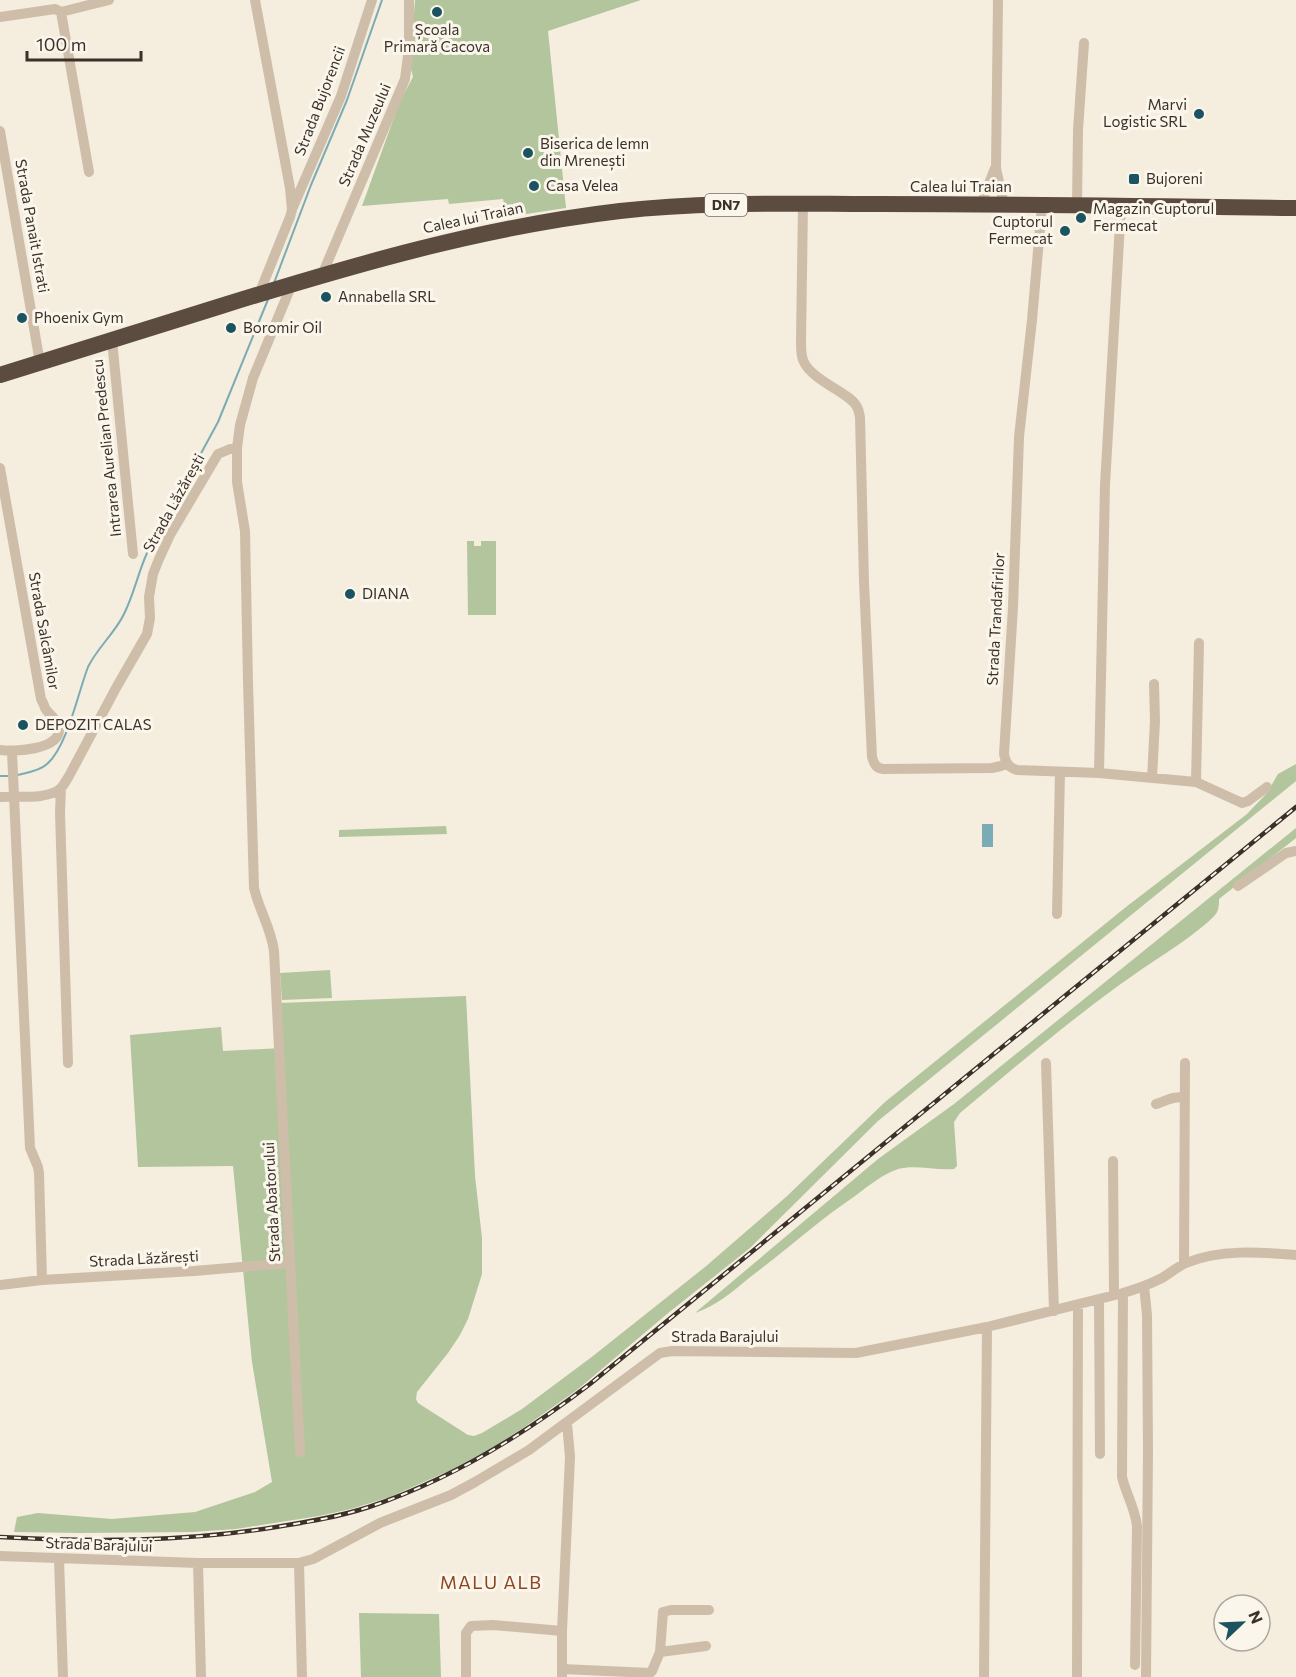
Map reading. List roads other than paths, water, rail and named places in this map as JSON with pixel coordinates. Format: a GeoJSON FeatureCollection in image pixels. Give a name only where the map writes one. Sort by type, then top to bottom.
{"type":"FeatureCollection","features":[{"type":"Feature","properties":{"kind":"highway","name":"Calea lui Traian"},"geometry":{"type":"LineString","coordinates":[[0,375],[322,275],[463,237],[589,215],[689,206],[803,204],[1296,208]]}},
{"type":"Feature","properties":{"kind":"street"},"geometry":{"type":"LineString","coordinates":[[61,12],[76,4],[109,0]]}},
{"type":"Feature","properties":{"kind":"street","name":"Strada Bujorencii"},"geometry":{"type":"LineString","coordinates":[[255,0],[290,188],[292,210]]}},
{"type":"Feature","properties":{"kind":"street","name":"Strada Bujorencii"},"geometry":{"type":"LineString","coordinates":[[237,448],[240,425],[292,210],[340,96],[372,0]]}},
{"type":"Feature","properties":{"kind":"street","name":"Strada Muzeului"},"geometry":{"type":"LineString","coordinates":[[322,275],[405,79],[409,48],[410,0]]}},
{"type":"Feature","properties":{"kind":"street"},"geometry":{"type":"LineString","coordinates":[[998,0],[996,168],[1004,205]]}},
{"type":"Feature","properties":{"kind":"street"},"geometry":{"type":"LineString","coordinates":[[0,17],[55,9],[61,12]]}},
{"type":"Feature","properties":{"kind":"street"},"geometry":{"type":"LineString","coordinates":[[61,12],[89,172]]}},
{"type":"Feature","properties":{"kind":"street"},"geometry":{"type":"LineString","coordinates":[[1077,205],[1078,130],[1084,43]]}},
{"type":"Feature","properties":{"kind":"street","name":"Strada Panait Istrati"},"geometry":{"type":"LineString","coordinates":[[0,131],[40,363]]}},
{"type":"Feature","properties":{"kind":"street"},"geometry":{"type":"LineString","coordinates":[[981,204],[996,168]]}},
{"type":"Feature","properties":{"kind":"street"},"geometry":{"type":"LineString","coordinates":[[803,204],[802,359],[813,373],[831,388],[851,400],[857,406],[860,417],[864,582],[873,763],[883,769],[992,768],[1006,763],[1010,768],[1017,770],[1099,773],[1196,782],[1242,803],[1267,788]]}},
{"type":"Feature","properties":{"kind":"street","name":"Strada Trandafirilor"},"geometry":{"type":"LineString","coordinates":[[1006,763],[1004,754],[1013,607],[1019,437],[1042,205]]}},
{"type":"Feature","properties":{"kind":"street"},"geometry":{"type":"LineString","coordinates":[[1099,773],[1105,485],[1121,206]]}},
{"type":"Feature","properties":{"kind":"street","name":"Intrarea Aurelian Predescu"},"geometry":{"type":"LineString","coordinates":[[112,340],[133,554]]}},
{"type":"Feature","properties":{"kind":"street","name":"Strada Lăzărești"},"geometry":{"type":"LineString","coordinates":[[61,788],[147,634],[153,574],[170,535],[218,454],[237,448]]}},
{"type":"Feature","properties":{"kind":"street","name":"Strada Abatorului"},"geometry":{"type":"LineString","coordinates":[[237,448],[237,482],[245,531],[254,888],[272,937],[274,951],[300,1452]]}},
{"type":"Feature","properties":{"kind":"street","name":"Strada Salcâmilor"},"geometry":{"type":"LineString","coordinates":[[0,468],[41,699],[59,727],[58,734],[48,743],[12,752]]}},
{"type":"Feature","properties":{"kind":"street"},"geometry":{"type":"LineString","coordinates":[[1196,782],[1199,643]]}},
{"type":"Feature","properties":{"kind":"street"},"geometry":{"type":"LineString","coordinates":[[1152,778],[1154,684]]}},
{"type":"Feature","properties":{"kind":"street"},"geometry":{"type":"LineString","coordinates":[[0,750],[12,752],[15,781],[30,1148],[39,1173],[42,1280]]}},
{"type":"Feature","properties":{"kind":"street"},"geometry":{"type":"LineString","coordinates":[[1057,914],[1059,772]]}},
{"type":"Feature","properties":{"kind":"street"},"geometry":{"type":"LineString","coordinates":[[0,797],[41,796],[61,788],[60,825],[68,1063]]}},
{"type":"Feature","properties":{"kind":"street"},"geometry":{"type":"LineString","coordinates":[[1238,886],[1286,853],[1296,851]]}},
{"type":"Feature","properties":{"kind":"street"},"geometry":{"type":"LineString","coordinates":[[1046,1063],[1054,1311]]}},
{"type":"Feature","properties":{"kind":"street"},"geometry":{"type":"LineString","coordinates":[[1184,1264],[1185,1063]]}},
{"type":"Feature","properties":{"kind":"street"},"geometry":{"type":"LineString","coordinates":[[1156,1104],[1176,1098],[1185,1098]]}},
{"type":"Feature","properties":{"kind":"street"},"geometry":{"type":"LineString","coordinates":[[1113,1161],[1119,1294],[1122,1477],[1136,1514],[1137,1526],[1135,1665]]}},
{"type":"Feature","properties":{"kind":"street","name":"Strada Barajului"},"geometry":{"type":"LineString","coordinates":[[0,1556],[198,1563],[299,1563],[324,1554],[380,1523],[451,1495],[475,1482],[529,1450],[660,1353],[672,1351],[855,1353],[987,1327],[1119,1294],[1160,1279],[1184,1264],[1211,1256],[1230,1253],[1296,1255]]}},
{"type":"Feature","properties":{"kind":"street","name":"Strada Lăzărești"},"geometry":{"type":"LineString","coordinates":[[0,1285],[42,1280],[290,1263]]}},
{"type":"Feature","properties":{"kind":"street"},"geometry":{"type":"LineString","coordinates":[[1144,1286],[1148,1450],[1146,1677]]}},
{"type":"Feature","properties":{"kind":"street"},"geometry":{"type":"LineString","coordinates":[[1099,1299],[1100,1454]]}},
{"type":"Feature","properties":{"kind":"street"},"geometry":{"type":"LineString","coordinates":[[1077,1677],[1078,1305]]}},
{"type":"Feature","properties":{"kind":"street"},"geometry":{"type":"LineString","coordinates":[[984,1677],[987,1327]]}},
{"type":"Feature","properties":{"kind":"street"},"geometry":{"type":"LineString","coordinates":[[567,1423],[570,1457],[562,1673],[650,1673],[660,1652],[663,1612],[709,1610]]}},
{"type":"Feature","properties":{"kind":"street"},"geometry":{"type":"LineString","coordinates":[[59,1559],[63,1677]]}},
{"type":"Feature","properties":{"kind":"street"},"geometry":{"type":"LineString","coordinates":[[198,1563],[201,1677]]}},
{"type":"Feature","properties":{"kind":"street"},"geometry":{"type":"LineString","coordinates":[[299,1563],[302,1677]]}},
{"type":"Feature","properties":{"kind":"street"},"geometry":{"type":"LineString","coordinates":[[466,1677],[466,1633],[471,1626],[494,1625],[562,1631]]}},
{"type":"Feature","properties":{"kind":"street"},"geometry":{"type":"LineString","coordinates":[[660,1652],[706,1646]]}},
{"type":"Feature","properties":{"kind":"water"},"geometry":{"type":"Polygon","coordinates":[[[982,824],[993,824],[993,847],[982,847],[982,824]]]}},
{"type":"Feature","properties":{"kind":"waterway"},"geometry":{"type":"LineString","coordinates":[[274,283],[311,185],[347,100],[382,0]]}},
{"type":"Feature","properties":{"kind":"waterway"},"geometry":{"type":"LineString","coordinates":[[17,775],[44,766],[54,756],[60,745],[88,667],[124,614],[147,553],[218,422],[269,297]]}},
{"type":"Feature","properties":{"kind":"waterway"},"geometry":{"type":"LineString","coordinates":[[0,776],[8,776]]}},
{"type":"Feature","properties":{"kind":"railway"},"geometry":{"type":"LineString","coordinates":[[0,1537],[138,1540],[207,1536],[300,1523],[357,1511],[399,1496],[484,1455],[512,1439],[590,1384],[1296,807]]}},
{"type":"Feature","properties":{"kind":"place","name":"Școala Primară Cacova"},"geometry":{"type":"Point","coordinates":[437,12]}},
{"type":"Feature","properties":{"kind":"place","name":"Marvi Logistic SRL"},"geometry":{"type":"Point","coordinates":[1199,114]}},
{"type":"Feature","properties":{"kind":"place","name":"Biserica de lemn din Mrenești"},"geometry":{"type":"Point","coordinates":[528,153]}},
{"type":"Feature","properties":{"kind":"place","name":"Bujoreni"},"geometry":{"type":"Point","coordinates":[1134,179]}},
{"type":"Feature","properties":{"kind":"place","name":"Casa Velea"},"geometry":{"type":"Point","coordinates":[534,186]}},
{"type":"Feature","properties":{"kind":"place","name":"Magazin Cuptorul Fermecat"},"geometry":{"type":"Point","coordinates":[1081,218]}},
{"type":"Feature","properties":{"kind":"place","name":"Cuptorul Fermecat"},"geometry":{"type":"Point","coordinates":[1065,231]}},
{"type":"Feature","properties":{"kind":"place","name":"Annabella SRL"},"geometry":{"type":"Point","coordinates":[326,297]}},
{"type":"Feature","properties":{"kind":"place","name":"Phoenix Gym"},"geometry":{"type":"Point","coordinates":[22,318]}},
{"type":"Feature","properties":{"kind":"place","name":"Boromir Oil"},"geometry":{"type":"Point","coordinates":[231,328]}},
{"type":"Feature","properties":{"kind":"place","name":"DIANA"},"geometry":{"type":"Point","coordinates":[350,594]}},
{"type":"Feature","properties":{"kind":"place","name":"DEPOZIT CALAS"},"geometry":{"type":"Point","coordinates":[23,725]}},
{"type":"Feature","properties":{"kind":"district","name":"MALU ALB"},"geometry":{"type":"Point","coordinates":[491,1583]}}]}
